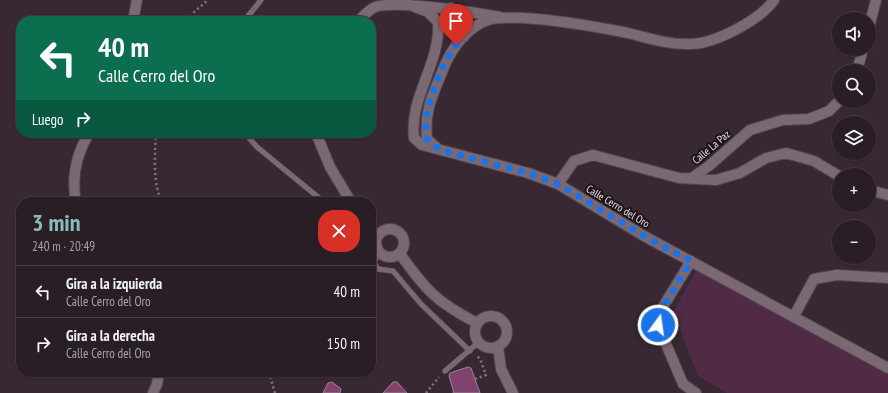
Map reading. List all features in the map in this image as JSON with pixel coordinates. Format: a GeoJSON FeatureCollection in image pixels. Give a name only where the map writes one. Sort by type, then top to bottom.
{"type":"FeatureCollection","features":[{"type":"Feature","properties":{"kind":"street"},"geometry":{"type":"LineString","coordinates":[[134,16],[137,0]]}},
{"type":"Feature","properties":{"kind":"street"},"geometry":{"type":"LineString","coordinates":[[364,16],[375,7],[388,3],[428,4],[504,17],[561,21],[670,42],[692,44],[715,39],[744,26],[770,6],[774,0]]}},
{"type":"Feature","properties":{"kind":"street"},"geometry":{"type":"LineString","coordinates":[[873,12],[876,0]]}},
{"type":"Feature","properties":{"kind":"street"},"geometry":{"type":"LineString","coordinates":[[407,4],[428,12],[438,22]]}},
{"type":"Feature","properties":{"kind":"street"},"geometry":{"type":"LineString","coordinates":[[438,22],[440,12],[448,7]]}},
{"type":"Feature","properties":{"kind":"street"},"geometry":{"type":"LineString","coordinates":[[448,7],[460,17],[464,27],[464,37]]}},
{"type":"Feature","properties":{"kind":"street"},"geometry":{"type":"LineString","coordinates":[[440,150],[427,139],[426,123],[429,105],[449,54],[464,37],[481,23],[504,17]]}},
{"type":"Feature","properties":{"kind":"street","name":"Calle Cerro del Oro"},"geometry":{"type":"LineString","coordinates":[[438,22],[439,36],[434,55],[416,104],[413,126],[414,138],[422,145],[528,173],[558,184],[644,236],[888,368]]}},
{"type":"Feature","properties":{"kind":"street","name":"Calle La Paz"},"geometry":{"type":"LineString","coordinates":[[558,184],[574,161],[593,155],[679,178],[692,178],[710,166],[750,130],[783,120],[809,118],[829,111],[832,108]]}},
{"type":"Feature","properties":{"kind":"street"},"geometry":{"type":"LineString","coordinates":[[75,197],[73,181],[74,170],[86,138]]}},
{"type":"Feature","properties":{"kind":"street"},"geometry":{"type":"LineString","coordinates":[[318,138],[330,167],[348,197]]}},
{"type":"Feature","properties":{"kind":"street"},"geometry":{"type":"LineString","coordinates":[[692,178],[716,180],[740,173],[766,158],[786,153],[814,161],[832,172]]}},
{"type":"Feature","properties":{"kind":"street"},"geometry":{"type":"LineString","coordinates":[[876,192],[888,195]]}},
{"type":"Feature","properties":{"kind":"street"},"geometry":{"type":"LineString","coordinates":[[391,228],[400,232],[403,236],[404,246],[400,254],[387,256],[376,249],[377,238],[382,231],[391,228]]}},
{"type":"Feature","properties":{"kind":"street"},"geometry":{"type":"LineString","coordinates":[[400,254],[432,295],[447,306],[478,323]]}},
{"type":"Feature","properties":{"kind":"street"},"geometry":{"type":"LineString","coordinates":[[691,261],[661,310],[658,325],[683,384],[696,393]]}},
{"type":"Feature","properties":{"kind":"street"},"geometry":{"type":"LineString","coordinates":[[794,316],[814,279],[837,275],[888,278]]}},
{"type":"Feature","properties":{"kind":"street"},"geometry":{"type":"LineString","coordinates":[[491,315],[501,319],[507,328],[506,338],[498,346],[488,347],[479,342],[475,333],[478,323],[481,319],[491,315]]}},
{"type":"Feature","properties":{"kind":"street"},"geometry":{"type":"LineString","coordinates":[[498,346],[501,369],[513,393]]}},
{"type":"Feature","properties":{"kind":"street"},"geometry":{"type":"LineString","coordinates":[[153,393],[158,377]]}},
{"type":"Feature","properties":{"kind":"lane"},"geometry":{"type":"LineString","coordinates":[[248,16],[261,0]]}},
{"type":"Feature","properties":{"kind":"lane"},"geometry":{"type":"LineString","coordinates":[[249,138],[257,147],[318,197]]}},
{"type":"Feature","properties":{"kind":"lane"},"geometry":{"type":"LineString","coordinates":[[376,266],[378,269],[393,271],[421,304],[470,351]]}},
{"type":"Feature","properties":{"kind":"lane"},"geometry":{"type":"LineString","coordinates":[[445,371],[479,342]]}},
{"type":"Feature","properties":{"kind":"path"},"geometry":{"type":"LineString","coordinates":[[191,16],[208,0]]}},
{"type":"Feature","properties":{"kind":"path"},"geometry":{"type":"LineString","coordinates":[[156,138],[156,177],[160,197]]}},
{"type":"Feature","properties":{"kind":"path"},"geometry":{"type":"LineString","coordinates":[[470,351],[480,359],[486,375],[475,379]]}},
{"type":"Feature","properties":{"kind":"path"},"geometry":{"type":"LineString","coordinates":[[426,393],[445,371]]}},
{"type":"Feature","properties":{"kind":"path"},"geometry":{"type":"LineString","coordinates":[[270,377],[275,393]]}},
{"type":"Feature","properties":{"kind":"shaded area"},"geometry":{"type":"Polygon","coordinates":[[[697,270],[888,373],[888,393],[727,393],[698,376],[673,311],[697,270]]]}},
{"type":"Feature","properties":{"kind":"building"},"geometry":{"type":"Polygon","coordinates":[[[468,367],[471,368],[480,393],[454,393],[449,376],[450,373],[468,367]]]}},
{"type":"Feature","properties":{"kind":"building"},"geometry":{"type":"Polygon","coordinates":[[[332,382],[341,389],[340,393],[323,393],[328,383],[332,382]]]}},
{"type":"Feature","properties":{"kind":"building"},"geometry":{"type":"Polygon","coordinates":[[[393,382],[397,382],[407,393],[383,393],[393,382]]]}},
{"type":"Feature","properties":{"kind":"route"},"geometry":{"type":"LineString","coordinates":[[456,45],[449,54],[429,105],[426,123],[427,139],[440,150],[528,173],[558,184],[644,236],[691,261],[661,310],[658,325]]}}]}
